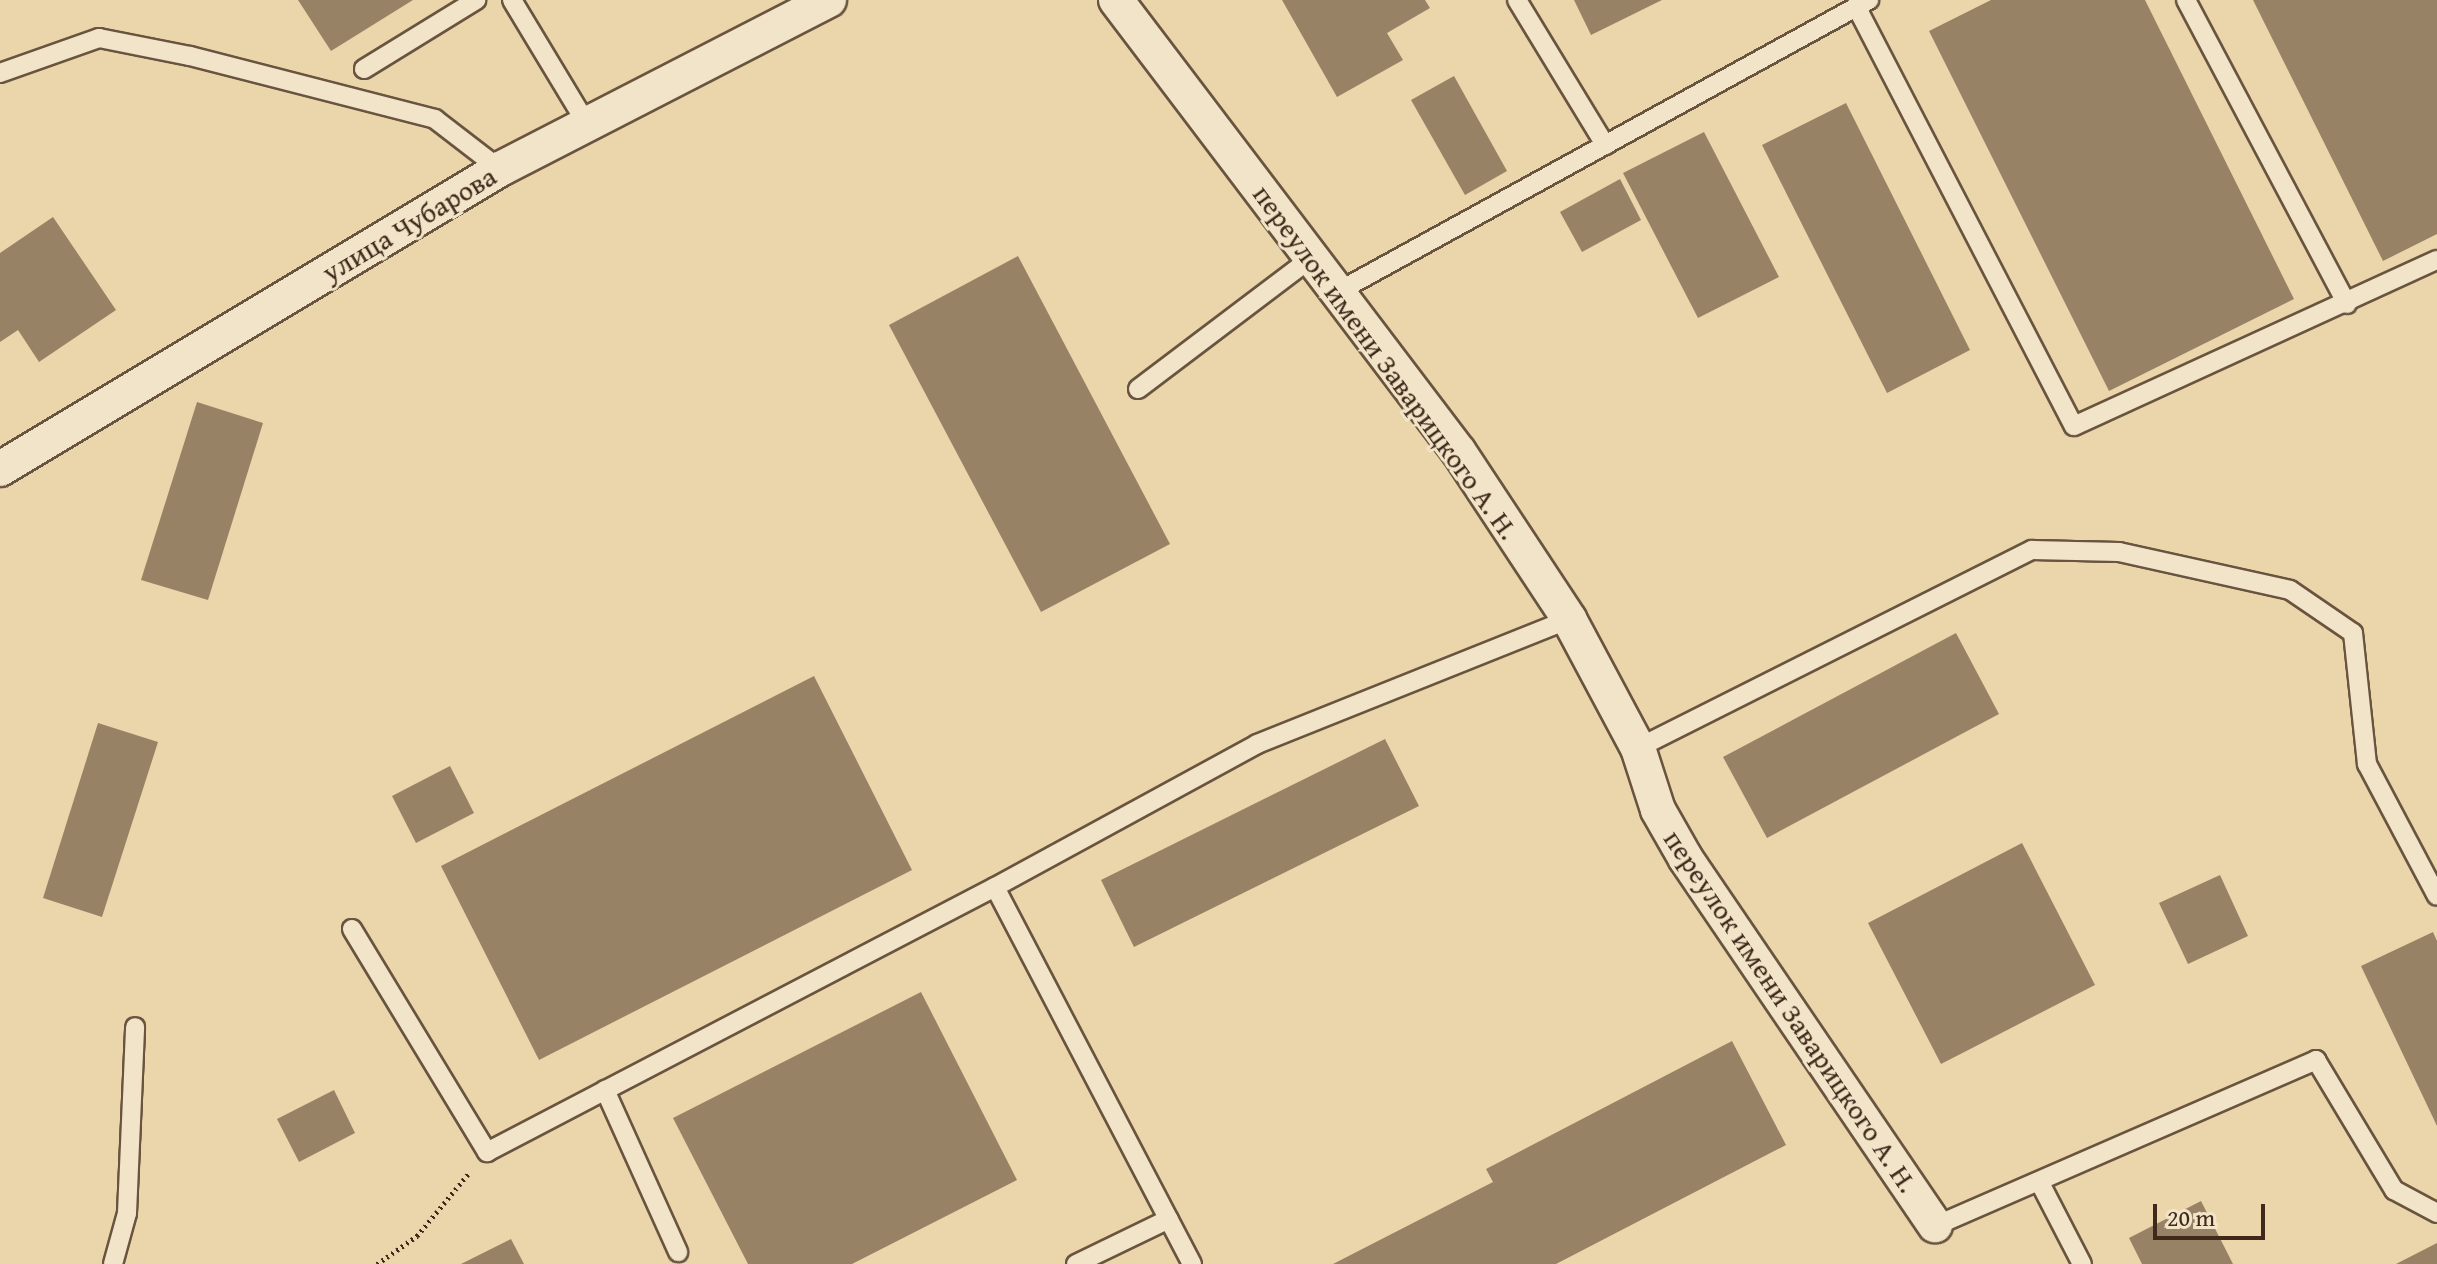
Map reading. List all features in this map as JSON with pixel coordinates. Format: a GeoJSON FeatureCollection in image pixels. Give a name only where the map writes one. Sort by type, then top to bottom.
{"type":"FeatureCollection","features":[{"type":"Feature","properties":{"kind":"street","name":"улица Чубарова"},"geometry":{"type":"LineString","coordinates":[[0,469],[500,169],[829,0]]}},
{"type":"Feature","properties":{"kind":"street","name":"переулок имени Заварицкого А. Н."},"geometry":{"type":"LineString","coordinates":[[1116,0],[1459,452],[1569,619],[1638,748],[1658,810],[1686,859],[1935,1226]]}},
{"type":"Feature","properties":{"kind":"lane"},"geometry":{"type":"LineString","coordinates":[[364,69],[476,0]]}},
{"type":"Feature","properties":{"kind":"lane"},"geometry":{"type":"LineString","coordinates":[[512,0],[588,126]]}},
{"type":"Feature","properties":{"kind":"lane"},"geometry":{"type":"LineString","coordinates":[[1517,0],[1605,145]]}},
{"type":"Feature","properties":{"kind":"lane"},"geometry":{"type":"LineString","coordinates":[[2186,0],[2347,304]]}},
{"type":"Feature","properties":{"kind":"lane"},"geometry":{"type":"LineString","coordinates":[[1339,291],[1862,3],[2074,426],[2347,304],[2437,260]]}},
{"type":"Feature","properties":{"kind":"lane"},"geometry":{"type":"LineString","coordinates":[[0,73],[99,38],[190,56],[435,119],[500,169]]}},
{"type":"Feature","properties":{"kind":"lane"},"geometry":{"type":"LineString","coordinates":[[1138,389],[1311,258]]}},
{"type":"Feature","properties":{"kind":"lane"},"geometry":{"type":"LineString","coordinates":[[1638,748],[2032,550],[2119,552],[2290,590],[2353,633],[2367,764],[2437,896]]}},
{"type":"Feature","properties":{"kind":"lane"},"geometry":{"type":"LineString","coordinates":[[352,929],[487,1152],[995,887],[1257,744],[1569,619]]}},
{"type":"Feature","properties":{"kind":"lane"},"geometry":{"type":"LineString","coordinates":[[995,887],[1192,1264]]}},
{"type":"Feature","properties":{"kind":"lane"},"geometry":{"type":"LineString","coordinates":[[113,1264],[127,1213],[135,1027]]}},
{"type":"Feature","properties":{"kind":"lane"},"geometry":{"type":"LineString","coordinates":[[1935,1226],[2040,1183],[2316,1060],[2394,1190],[2437,1213]]}},
{"type":"Feature","properties":{"kind":"lane"},"geometry":{"type":"LineString","coordinates":[[605,1090],[678,1252]]}},
{"type":"Feature","properties":{"kind":"lane"},"geometry":{"type":"LineString","coordinates":[[2040,1183],[2082,1264]]}},
{"type":"Feature","properties":{"kind":"lane"},"geometry":{"type":"LineString","coordinates":[[1076,1264],[1169,1219]]}},
{"type":"Feature","properties":{"kind":"path"},"geometry":{"type":"LineString","coordinates":[[377,1264],[417,1236],[487,1152]]}},
{"type":"Feature","properties":{"kind":"building"},"geometry":{"type":"Polygon","coordinates":[[[298,0],[413,0],[331,51],[298,0]]]}},
{"type":"Feature","properties":{"kind":"building"},"geometry":{"type":"Polygon","coordinates":[[[1282,0],[1425,0],[1430,8],[1387,33],[1403,60],[1337,97],[1282,0]]]}},
{"type":"Feature","properties":{"kind":"building"},"geometry":{"type":"Polygon","coordinates":[[[1574,0],[1662,0],[1591,35],[1574,0]]]}},
{"type":"Feature","properties":{"kind":"building"},"geometry":{"type":"Polygon","coordinates":[[[1991,0],[2145,0],[2294,299],[2109,391],[1929,31],[1991,0]]]}},
{"type":"Feature","properties":{"kind":"building"},"geometry":{"type":"Polygon","coordinates":[[[2253,0],[2437,0],[2437,234],[2383,261],[2253,0]]]}},
{"type":"Feature","properties":{"kind":"building"},"geometry":{"type":"Polygon","coordinates":[[[1454,76],[1507,171],[1465,195],[1411,100],[1454,76]]]}},
{"type":"Feature","properties":{"kind":"building"},"geometry":{"type":"Polygon","coordinates":[[[1846,103],[1970,350],[1887,393],[1762,145],[1846,103]]]}},
{"type":"Feature","properties":{"kind":"building"},"geometry":{"type":"Polygon","coordinates":[[[1704,132],[1779,277],[1698,318],[1623,173],[1704,132]]]}},
{"type":"Feature","properties":{"kind":"building"},"geometry":{"type":"Polygon","coordinates":[[[1620,179],[1641,220],[1582,252],[1560,212],[1620,179]]]}},
{"type":"Feature","properties":{"kind":"building"},"geometry":{"type":"Polygon","coordinates":[[[53,217],[116,310],[39,362],[18,330],[0,342],[0,253],[53,217]]]}},
{"type":"Feature","properties":{"kind":"building"},"geometry":{"type":"Polygon","coordinates":[[[1018,256],[1170,544],[1041,612],[889,325],[1018,256]]]}},
{"type":"Feature","properties":{"kind":"building"},"geometry":{"type":"Polygon","coordinates":[[[197,402],[263,423],[208,600],[141,580],[197,402]]]}},
{"type":"Feature","properties":{"kind":"building"},"geometry":{"type":"Polygon","coordinates":[[[1956,633],[1999,714],[1767,838],[1723,757],[1956,633]]]}},
{"type":"Feature","properties":{"kind":"building"},"geometry":{"type":"Polygon","coordinates":[[[814,676],[912,870],[539,1060],[441,866],[814,676]]]}},
{"type":"Feature","properties":{"kind":"building"},"geometry":{"type":"Polygon","coordinates":[[[98,723],[158,742],[102,917],[43,898],[98,723]]]}},
{"type":"Feature","properties":{"kind":"building"},"geometry":{"type":"Polygon","coordinates":[[[1385,739],[1419,806],[1134,947],[1101,880],[1385,739]]]}},
{"type":"Feature","properties":{"kind":"building"},"geometry":{"type":"Polygon","coordinates":[[[450,766],[474,813],[416,843],[392,796],[450,766]]]}},
{"type":"Feature","properties":{"kind":"building"},"geometry":{"type":"Polygon","coordinates":[[[2022,843],[2095,985],[1941,1064],[1868,923],[2022,843]]]}},
{"type":"Feature","properties":{"kind":"building"},"geometry":{"type":"Polygon","coordinates":[[[2220,875],[2248,936],[2188,964],[2159,903],[2220,875]]]}},
{"type":"Feature","properties":{"kind":"building"},"geometry":{"type":"Polygon","coordinates":[[[2433,932],[2437,941],[2437,1126],[2361,966],[2433,932]]]}},
{"type":"Feature","properties":{"kind":"building"},"geometry":{"type":"Polygon","coordinates":[[[921,992],[1017,1180],[852,1264],[748,1264],[673,1118],[921,992]]]}},
{"type":"Feature","properties":{"kind":"building"},"geometry":{"type":"Polygon","coordinates":[[[1732,1041],[1786,1145],[1556,1264],[1333,1264],[1493,1182],[1486,1169],[1732,1041]]]}},
{"type":"Feature","properties":{"kind":"building"},"geometry":{"type":"Polygon","coordinates":[[[334,1090],[355,1133],[299,1162],[277,1119],[334,1090]]]}},
{"type":"Feature","properties":{"kind":"building"},"geometry":{"type":"Polygon","coordinates":[[[2201,1201],[2233,1264],[2142,1264],[2129,1238],[2201,1201]]]}},
{"type":"Feature","properties":{"kind":"building"},"geometry":{"type":"Polygon","coordinates":[[[511,1239],[524,1264],[461,1264],[511,1239]]]}},
{"type":"Feature","properties":{"kind":"building"},"geometry":{"type":"Polygon","coordinates":[[[2437,1243],[2437,1264],[2396,1264],[2437,1243]]]}}]}
